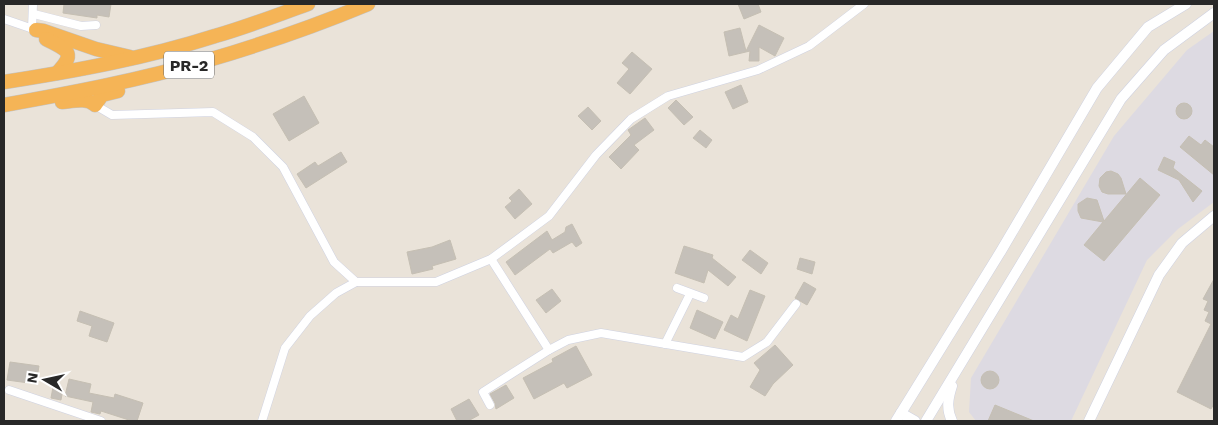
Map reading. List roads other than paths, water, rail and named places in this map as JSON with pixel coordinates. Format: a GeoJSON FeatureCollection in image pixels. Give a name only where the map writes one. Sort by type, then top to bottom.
{"type":"FeatureCollection","features":[{"type":"Feature","properties":{"kind":"highway","name":"PR-2"},"geometry":{"type":"LineString","coordinates":[[4,82],[57,74],[134,58],[215,36],[308,4]]}},
{"type":"Feature","properties":{"kind":"highway","name":"PR-2"},"geometry":{"type":"LineString","coordinates":[[4,105],[82,90],[205,61],[293,33],[368,4]]}},
{"type":"Feature","properties":{"kind":"highway"},"geometry":{"type":"LineString","coordinates":[[34,30],[44,31],[96,49],[134,58]]}},
{"type":"Feature","properties":{"kind":"highway"},"geometry":{"type":"LineString","coordinates":[[34,30],[66,50],[68,61],[57,74]]}},
{"type":"Feature","properties":{"kind":"highway"},"geometry":{"type":"LineString","coordinates":[[4,105],[42,106],[79,100],[91,102],[95,105],[102,95],[150,83],[164,72]]}},
{"type":"Feature","properties":{"kind":"street"},"geometry":{"type":"LineString","coordinates":[[4,19],[34,30],[33,4]]}},
{"type":"Feature","properties":{"kind":"street"},"geometry":{"type":"LineString","coordinates":[[262,421],[285,348],[310,316],[336,293],[356,282],[436,282],[491,259],[549,216],[596,155],[631,119],[668,96],[758,70],[809,46],[864,4]]}},
{"type":"Feature","properties":{"kind":"street"},"geometry":{"type":"LineString","coordinates":[[915,421],[899,417],[1001,251],[1097,88],[1148,27],[1186,4]]}},
{"type":"Feature","properties":{"kind":"street"},"geometry":{"type":"LineString","coordinates":[[926,421],[1121,99],[1164,50],[1214,13]]}},
{"type":"Feature","properties":{"kind":"street"},"geometry":{"type":"LineString","coordinates":[[34,14],[81,26],[96,25]]}},
{"type":"Feature","properties":{"kind":"street"},"geometry":{"type":"LineString","coordinates":[[95,105],[112,115],[213,112],[253,137],[283,167],[334,262],[356,282]]}},
{"type":"Feature","properties":{"kind":"street"},"geometry":{"type":"LineString","coordinates":[[1089,421],[1159,275],[1182,243],[1214,216]]}},
{"type":"Feature","properties":{"kind":"street"},"geometry":{"type":"LineString","coordinates":[[491,259],[549,350]]}},
{"type":"Feature","properties":{"kind":"street"},"geometry":{"type":"LineString","coordinates":[[677,288],[704,298]]}},
{"type":"Feature","properties":{"kind":"street"},"geometry":{"type":"LineString","coordinates":[[665,344],[690,294]]}},
{"type":"Feature","properties":{"kind":"street"},"geometry":{"type":"LineString","coordinates":[[490,405],[483,392],[568,340],[601,333],[743,357],[767,342],[796,304]]}},
{"type":"Feature","properties":{"kind":"street"},"geometry":{"type":"LineString","coordinates":[[952,421],[949,414],[948,399],[956,371]]}},
{"type":"Feature","properties":{"kind":"street"},"geometry":{"type":"LineString","coordinates":[[9,390],[101,421]]}}]}
